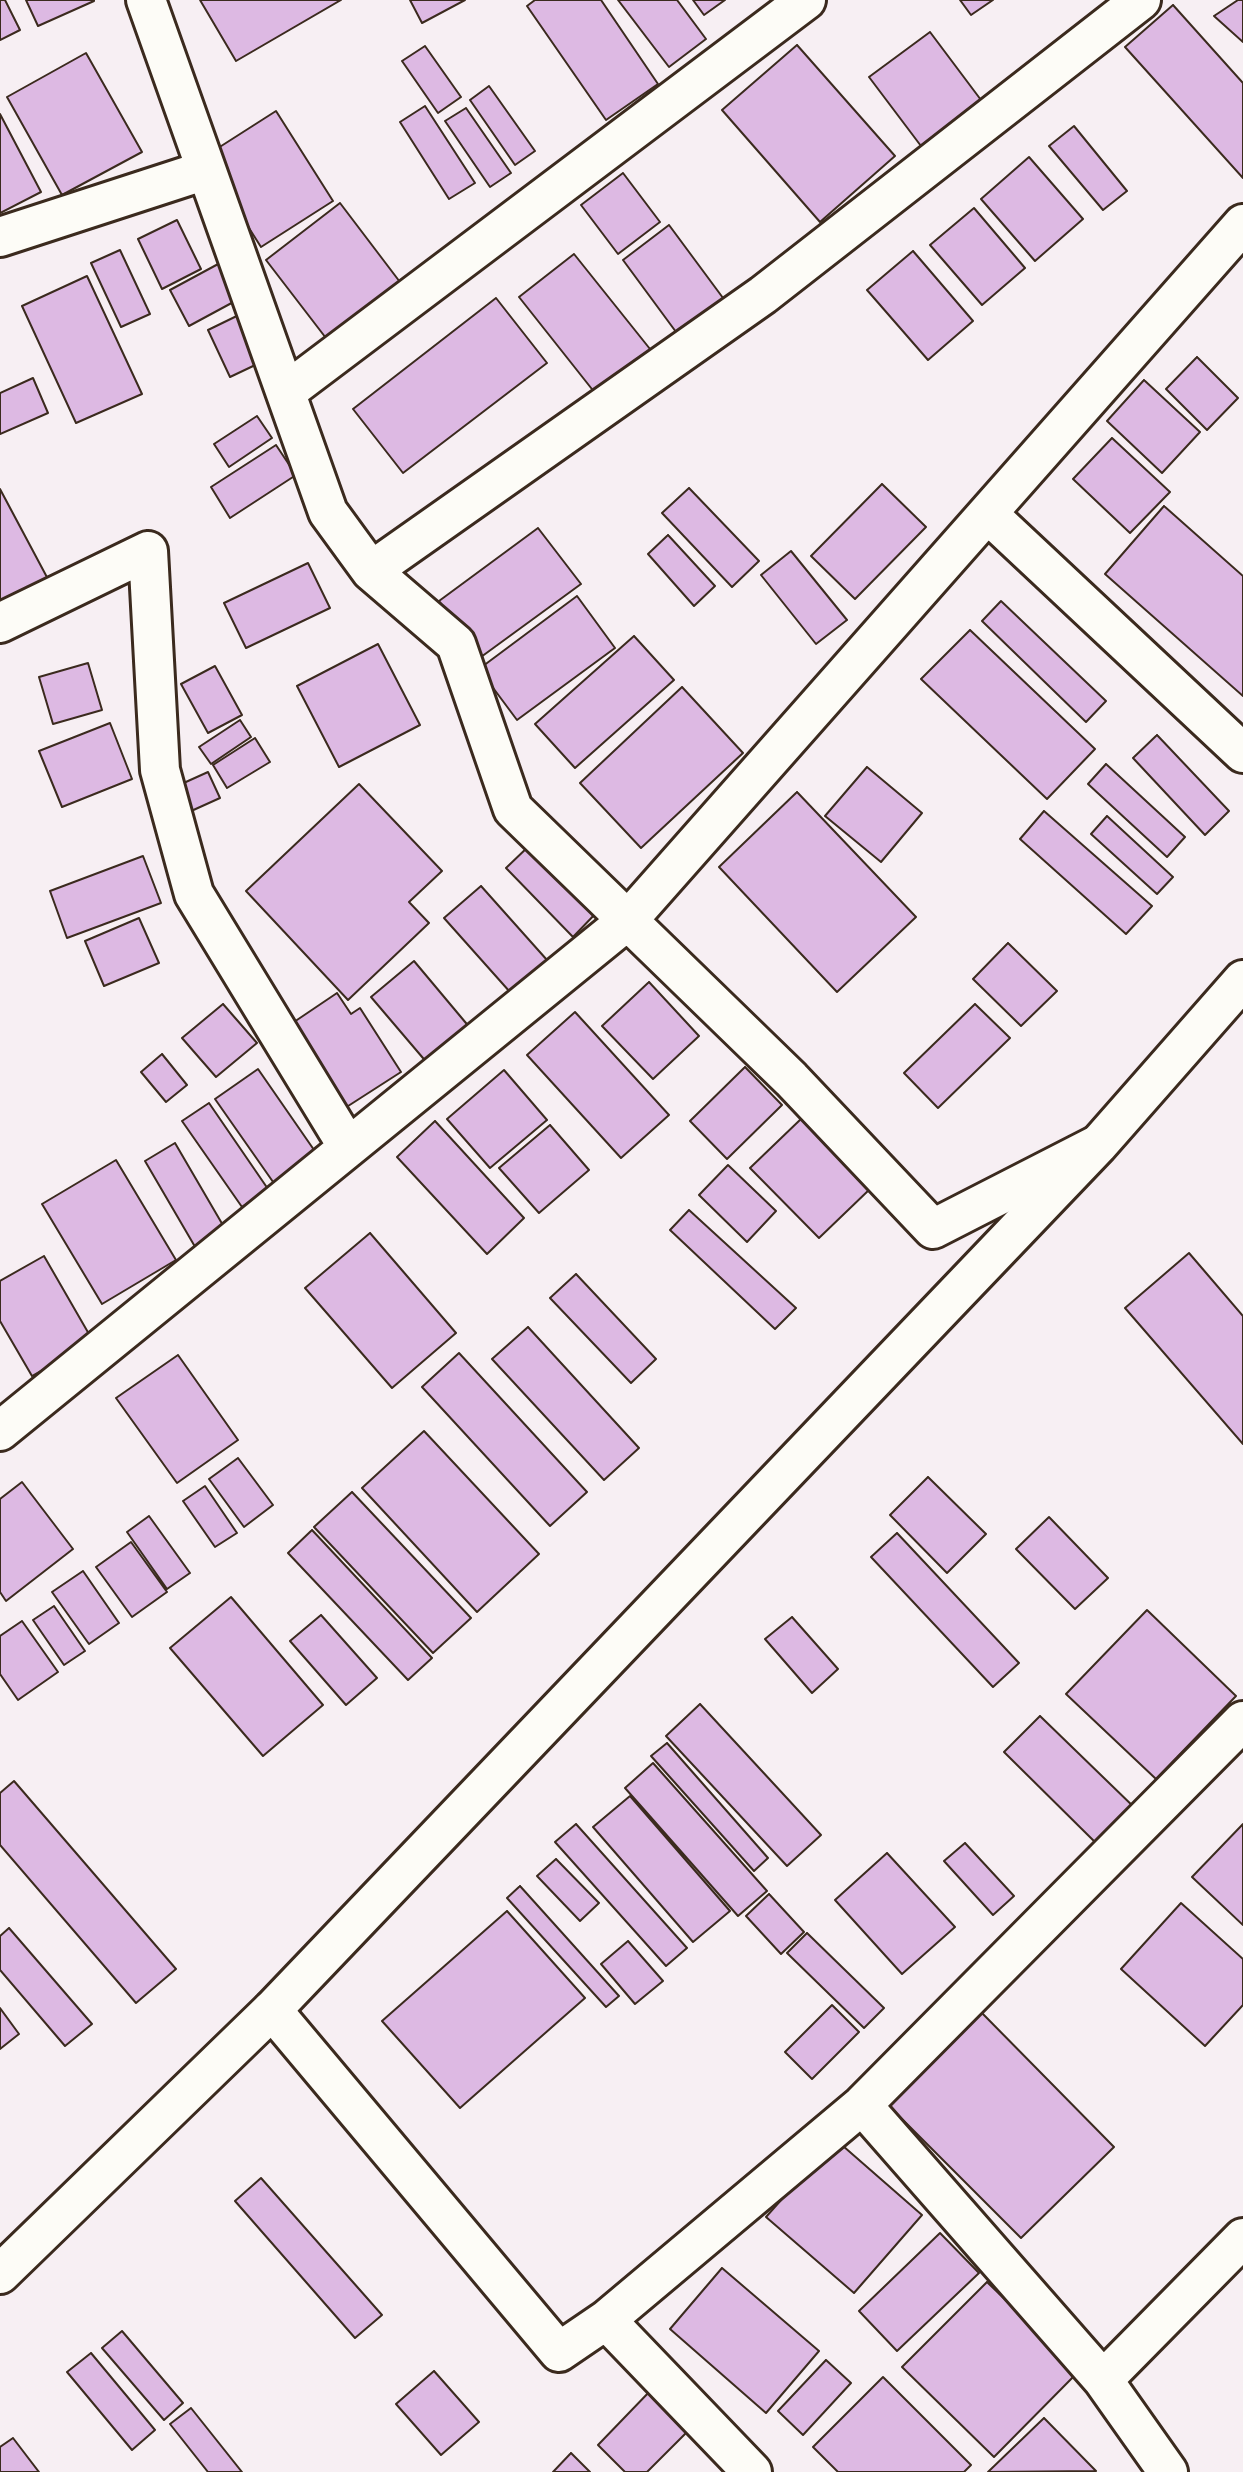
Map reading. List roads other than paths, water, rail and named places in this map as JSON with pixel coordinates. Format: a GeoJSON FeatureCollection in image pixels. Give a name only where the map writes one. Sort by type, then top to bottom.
{"type":"FeatureCollection","features":[{"type":"Feature","properties":{"kind":"street"},"geometry":{"type":"LineString","coordinates":[[146,0],[328,512],[371,571],[456,644],[513,810],[791,1079],[933,1228],[1098,1144]]}},
{"type":"Feature","properties":{"kind":"street"},"geometry":{"type":"LineString","coordinates":[[371,571],[763,295],[1141,0]]}},
{"type":"Feature","properties":{"kind":"street"},"geometry":{"type":"LineString","coordinates":[[286,392],[794,4]]}},
{"type":"Feature","properties":{"kind":"street"},"geometry":{"type":"LineString","coordinates":[[0,237],[206,170]]}},
{"type":"Feature","properties":{"kind":"street"},"geometry":{"type":"LineString","coordinates":[[0,1431],[628,920],[1243,224]]}},
{"type":"Feature","properties":{"kind":"street"},"geometry":{"type":"LineString","coordinates":[[988,514],[1243,753]]}},
{"type":"Feature","properties":{"kind":"street"},"geometry":{"type":"LineString","coordinates":[[0,623],[148,551],[160,770],[194,894],[348,1147]]}},
{"type":"Feature","properties":{"kind":"street"},"geometry":{"type":"LineString","coordinates":[[0,2274],[272,2010],[1098,1144],[1243,980]]}},
{"type":"Feature","properties":{"kind":"street"},"geometry":{"type":"LineString","coordinates":[[272,2010],[559,2352],[606,2320],[862,2105],[1243,1721]]}},
{"type":"Feature","properties":{"kind":"street"},"geometry":{"type":"LineString","coordinates":[[862,2105],[1103,2380],[1168,2472]]}},
{"type":"Feature","properties":{"kind":"street"},"geometry":{"type":"LineString","coordinates":[[1103,2380],[1243,2238]]}},
{"type":"Feature","properties":{"kind":"street"},"geometry":{"type":"LineString","coordinates":[[606,2320],[752,2472]]}}]}
